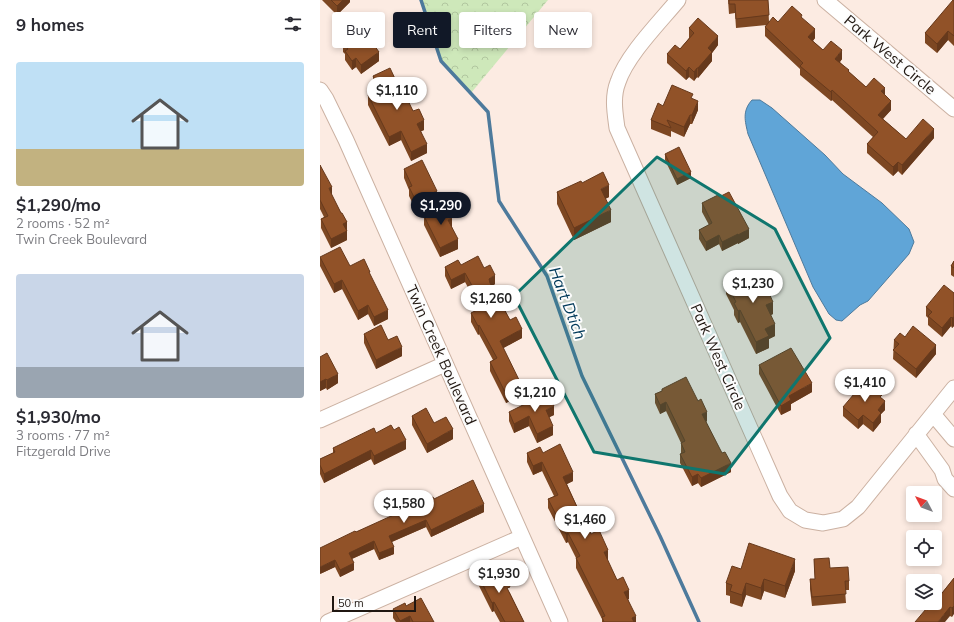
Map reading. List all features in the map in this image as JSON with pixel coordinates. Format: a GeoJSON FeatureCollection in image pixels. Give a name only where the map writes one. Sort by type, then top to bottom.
{"type":"FeatureCollection","features":[{"type":"Feature","properties":{"kind":"street","name":"Park West Circle"},"geometry":{"type":"LineString","coordinates":[[678,0],[629,60],[617,82],[614,104],[617,128],[780,496],[790,511],[805,520],[823,523],[843,519],[858,507],[954,388]]}},
{"type":"Feature","properties":{"kind":"street","name":"Park West Circle"},"geometry":{"type":"LineString","coordinates":[[826,0],[954,109]]}},
{"type":"Feature","properties":{"kind":"street","name":"Twin Creek Boulevard"},"geometry":{"type":"LineString","coordinates":[[320,90],[346,140],[560,622]]}},
{"type":"Feature","properties":{"kind":"street"},"geometry":{"type":"LineString","coordinates":[[320,420],[445,364]]}},
{"type":"Feature","properties":{"kind":"street"},"geometry":{"type":"LineString","coordinates":[[933,414],[954,439]]}},
{"type":"Feature","properties":{"kind":"street"},"geometry":{"type":"LineString","coordinates":[[916,434],[948,466],[945,480],[954,489]]}},
{"type":"Feature","properties":{"kind":"street"},"geometry":{"type":"LineString","coordinates":[[328,622],[355,617],[522,537]]}},
{"type":"Feature","properties":{"kind":"highlighted area"},"geometry":{"type":"Polygon","coordinates":[[[657,157],[775,229],[830,338],[725,474],[594,452],[514,296],[657,157]]]}},
{"type":"Feature","properties":{"kind":"green space"},"geometry":{"type":"Polygon","coordinates":[[[421,0],[548,0],[538,12],[534,12],[534,17],[526,27],[526,12],[459,12],[459,48],[508,48],[471,93],[441,61],[437,48],[451,48],[451,12],[425,12],[421,0]]]}},
{"type":"Feature","properties":{"kind":"water"},"geometry":{"type":"Polygon","coordinates":[[[752,100],[760,100],[772,108],[825,155],[843,174],[882,203],[909,229],[914,242],[909,254],[868,301],[860,305],[842,321],[836,320],[829,314],[813,287],[748,134],[745,116],[747,108],[752,100]]]}},
{"type":"Feature","properties":{"kind":"building"},"geometry":{"type":"Polygon","coordinates":[[[331,0],[343,0],[337,6],[331,0]]]}},
{"type":"Feature","properties":{"kind":"building"},"geometry":{"type":"Polygon","coordinates":[[[729,0],[768,0],[769,15],[736,19],[735,4],[729,4],[729,0]]]}},
{"type":"Feature","properties":{"kind":"building"},"geometry":{"type":"Polygon","coordinates":[[[954,0],[954,36],[948,31],[937,44],[925,33],[954,0]]]}},
{"type":"Feature","properties":{"kind":"building"},"geometry":{"type":"Polygon","coordinates":[[[792,6],[802,15],[801,17],[815,29],[808,37],[823,50],[831,41],[842,50],[835,59],[849,70],[848,71],[866,87],[874,78],[885,88],[881,91],[891,101],[878,115],[906,139],[923,119],[934,129],[902,165],[898,162],[893,167],[867,144],[878,132],[832,90],[831,92],[800,66],[803,63],[765,27],[773,17],[778,22],[792,6]]]}},
{"type":"Feature","properties":{"kind":"building"},"geometry":{"type":"Polygon","coordinates":[[[698,18],[718,36],[708,48],[712,52],[698,68],[694,72],[689,67],[686,71],[667,54],[675,45],[680,49],[694,33],[689,28],[698,18]]]}},
{"type":"Feature","properties":{"kind":"building"},"geometry":{"type":"Polygon","coordinates":[[[347,48],[376,48],[379,52],[361,65],[356,58],[352,61],[345,51],[348,49],[347,48]]]}},
{"type":"Feature","properties":{"kind":"building"},"geometry":{"type":"Polygon","coordinates":[[[390,68],[397,83],[399,82],[413,111],[419,109],[424,120],[417,124],[427,144],[411,152],[401,131],[389,137],[368,95],[380,90],[373,76],[390,68]]]}},
{"type":"Feature","properties":{"kind":"building"},"geometry":{"type":"Polygon","coordinates":[[[672,85],[693,94],[691,98],[698,101],[692,115],[690,115],[684,127],[667,120],[671,128],[651,120],[658,103],[663,106],[672,85]]]}},
{"type":"Feature","properties":{"kind":"building"},"geometry":{"type":"Polygon","coordinates":[[[679,147],[691,172],[677,179],[665,154],[679,147]]]}},
{"type":"Feature","properties":{"kind":"building"},"geometry":{"type":"Polygon","coordinates":[[[422,160],[437,191],[416,201],[409,187],[412,186],[404,169],[422,160]]]}},
{"type":"Feature","properties":{"kind":"building"},"geometry":{"type":"Polygon","coordinates":[[[320,165],[332,187],[329,188],[331,193],[347,222],[343,224],[347,231],[331,239],[321,219],[328,216],[320,200],[320,165]]]}},
{"type":"Feature","properties":{"kind":"building"},"geometry":{"type":"Polygon","coordinates":[[[603,172],[609,185],[601,189],[611,210],[574,228],[557,192],[581,181],[582,183],[603,172]]]}},
{"type":"Feature","properties":{"kind":"building"},"geometry":{"type":"Polygon","coordinates":[[[729,192],[749,229],[722,242],[719,235],[706,242],[699,230],[712,223],[702,203],[718,195],[719,197],[729,192]]]}},
{"type":"Feature","properties":{"kind":"building"},"geometry":{"type":"Polygon","coordinates":[[[446,205],[452,218],[448,220],[458,239],[440,248],[424,216],[446,205]]]}},
{"type":"Feature","properties":{"kind":"building"},"geometry":{"type":"Polygon","coordinates":[[[340,247],[350,266],[364,259],[388,310],[374,317],[368,305],[358,311],[342,280],[334,284],[320,257],[340,247]]]}},
{"type":"Feature","properties":{"kind":"building"},"geometry":{"type":"Polygon","coordinates":[[[478,256],[484,268],[490,265],[495,275],[489,279],[490,283],[510,320],[516,317],[522,329],[500,341],[522,386],[506,394],[490,362],[497,358],[471,313],[487,305],[478,289],[475,291],[465,273],[451,280],[445,267],[458,260],[461,265],[478,256]]]}},
{"type":"Feature","properties":{"kind":"building"},"geometry":{"type":"Polygon","coordinates":[[[954,261],[954,268],[951,266],[954,261]]]}},
{"type":"Feature","properties":{"kind":"building"},"geometry":{"type":"Polygon","coordinates":[[[747,272],[749,277],[754,274],[757,282],[764,279],[773,302],[766,305],[775,324],[765,329],[769,336],[756,342],[740,310],[738,311],[734,303],[736,302],[726,282],[747,272]]]}},
{"type":"Feature","properties":{"kind":"building"},"geometry":{"type":"Polygon","coordinates":[[[944,285],[954,293],[954,317],[951,317],[942,328],[928,316],[932,312],[926,307],[944,285]]]}},
{"type":"Feature","properties":{"kind":"building"},"geometry":{"type":"Polygon","coordinates":[[[381,325],[388,340],[397,336],[402,347],[376,360],[364,334],[381,325]]]}},
{"type":"Feature","properties":{"kind":"building"},"geometry":{"type":"Polygon","coordinates":[[[913,326],[936,345],[916,369],[893,350],[899,344],[894,340],[900,333],[905,337],[913,326]]]}},
{"type":"Feature","properties":{"kind":"building"},"geometry":{"type":"Polygon","coordinates":[[[791,348],[812,383],[789,396],[791,400],[781,406],[759,365],[791,348]]]}},
{"type":"Feature","properties":{"kind":"building"},"geometry":{"type":"Polygon","coordinates":[[[327,353],[338,374],[320,382],[320,357],[327,353]]]}},
{"type":"Feature","properties":{"kind":"building"},"geometry":{"type":"Polygon","coordinates":[[[686,377],[698,401],[701,399],[707,412],[702,414],[722,453],[725,452],[731,463],[701,478],[698,474],[692,477],[680,454],[685,452],[681,443],[685,441],[666,402],[660,405],[655,394],[686,377]]]}},
{"type":"Feature","properties":{"kind":"building"},"geometry":{"type":"Polygon","coordinates":[[[865,381],[882,395],[880,397],[885,401],[878,410],[881,413],[873,423],[863,415],[858,420],[843,407],[865,381]]]}},
{"type":"Feature","properties":{"kind":"building"},"geometry":{"type":"Polygon","coordinates":[[[547,393],[554,406],[546,410],[553,426],[537,434],[529,416],[514,424],[509,412],[547,393]]]}},
{"type":"Feature","properties":{"kind":"building"},"geometry":{"type":"Polygon","coordinates":[[[426,408],[434,423],[446,417],[453,429],[427,444],[412,416],[426,408]]]}},
{"type":"Feature","properties":{"kind":"building"},"geometry":{"type":"Polygon","coordinates":[[[391,425],[394,430],[399,427],[406,440],[374,456],[371,450],[324,474],[320,465],[320,459],[335,452],[333,448],[374,428],[376,433],[391,425]]]}},
{"type":"Feature","properties":{"kind":"building"},"geometry":{"type":"Polygon","coordinates":[[[560,444],[573,472],[563,477],[591,534],[599,530],[608,550],[604,552],[617,580],[623,577],[629,590],[624,592],[636,616],[632,618],[634,622],[604,622],[602,617],[605,616],[576,558],[580,556],[568,533],[566,534],[548,499],[558,495],[542,462],[533,466],[527,453],[540,447],[543,453],[560,444]]]}},
{"type":"Feature","properties":{"kind":"building"},"geometry":{"type":"Polygon","coordinates":[[[473,480],[484,504],[431,530],[426,520],[389,536],[394,547],[379,553],[374,541],[349,553],[354,563],[340,570],[335,560],[320,567],[320,548],[433,497],[434,499],[473,480]]]}},
{"type":"Feature","properties":{"kind":"building"},"geometry":{"type":"Polygon","coordinates":[[[749,543],[795,559],[785,586],[764,579],[761,588],[746,583],[742,595],[730,591],[732,585],[726,583],[732,566],[741,569],[749,543]]]}},
{"type":"Feature","properties":{"kind":"building"},"geometry":{"type":"Polygon","coordinates":[[[829,558],[830,568],[848,567],[849,581],[845,581],[846,594],[812,597],[810,579],[815,579],[814,559],[829,558]]]}},
{"type":"Feature","properties":{"kind":"building"},"geometry":{"type":"Polygon","coordinates":[[[492,563],[501,581],[506,579],[510,587],[507,588],[524,622],[505,622],[494,602],[492,603],[476,571],[492,563]]]}},
{"type":"Feature","properties":{"kind":"building"},"geometry":{"type":"Polygon","coordinates":[[[954,578],[954,606],[952,608],[950,607],[938,622],[915,622],[925,610],[942,610],[942,593],[954,578]]]}},
{"type":"Feature","properties":{"kind":"building"},"geometry":{"type":"Polygon","coordinates":[[[421,598],[434,622],[413,622],[410,616],[400,621],[393,609],[405,603],[406,606],[421,598]]]}},
{"type":"Feature","properties":{"kind":"waterway","name":"Hart Dtich"},"geometry":{"type":"LineString","coordinates":[[421,0],[441,61],[488,112],[499,201],[547,276],[582,376],[660,536],[699,622]]}}]}
